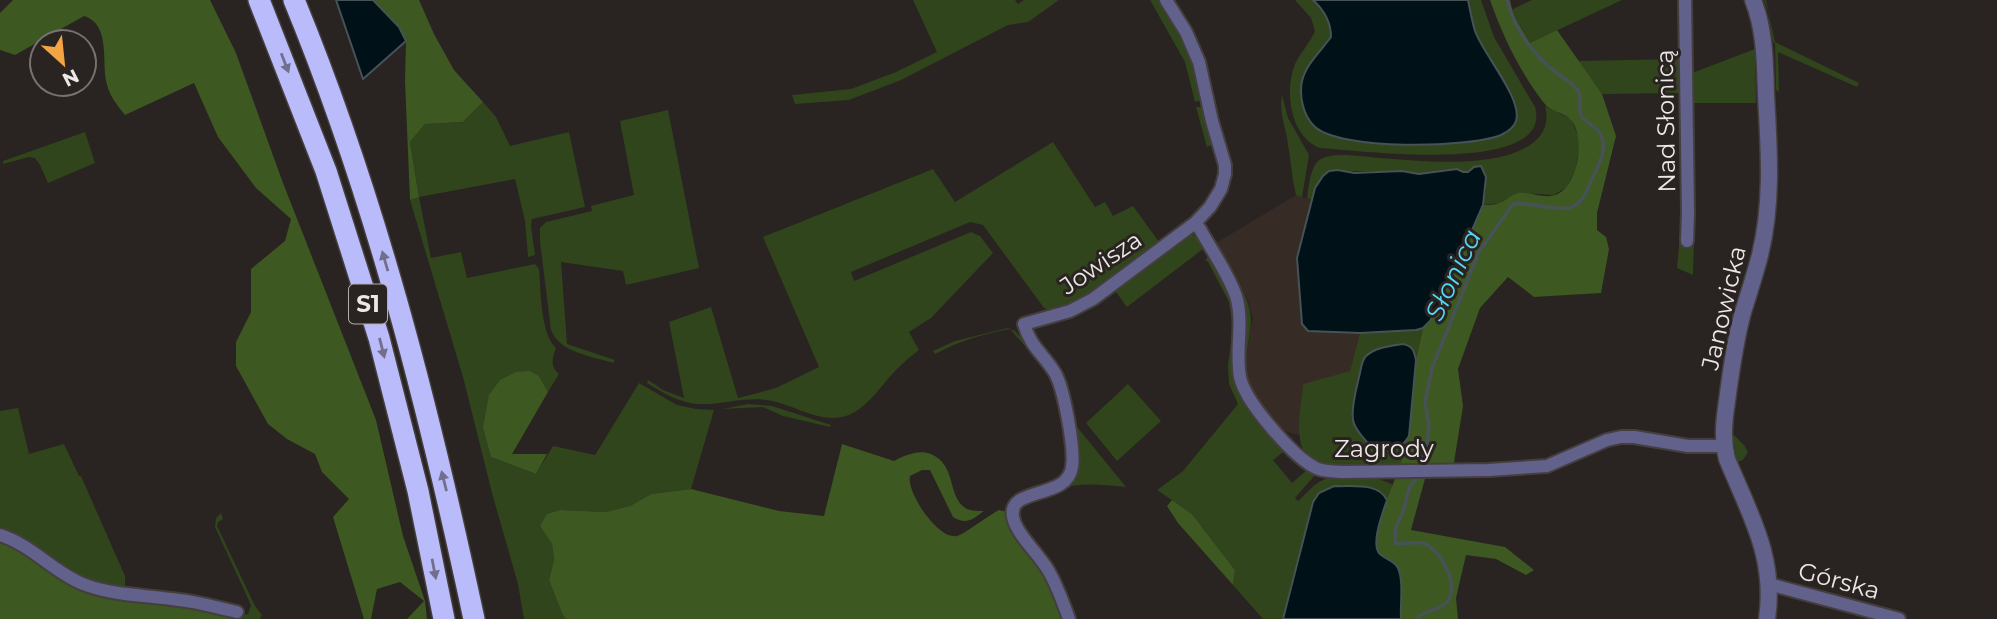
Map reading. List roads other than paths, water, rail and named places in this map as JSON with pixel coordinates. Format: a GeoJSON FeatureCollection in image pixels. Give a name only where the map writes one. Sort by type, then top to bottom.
{"type":"FeatureCollection","features":[{"type":"Feature","properties":{"kind":"highway","name":"S1"},"geometry":{"type":"LineString","coordinates":[[259,0],[326,171],[379,338],[418,491],[444,619]]}},
{"type":"Feature","properties":{"kind":"highway","name":"S1"},"geometry":{"type":"LineString","coordinates":[[294,0],[345,132],[405,329],[445,485],[474,619]]}},
{"type":"Feature","properties":{"kind":"street"},"geometry":{"type":"LineString","coordinates":[[1166,0],[1186,32],[1199,62],[1225,164],[1226,174],[1221,189],[1210,207],[1195,223]]}},
{"type":"Feature","properties":{"kind":"street","name":"Nad Słonicą"},"geometry":{"type":"LineString","coordinates":[[1685,0],[1687,241]]}},
{"type":"Feature","properties":{"kind":"street","name":"Janowicka"},"geometry":{"type":"LineString","coordinates":[[1753,0],[1764,45],[1770,189],[1761,253],[1744,309],[1732,365],[1723,431],[1727,460],[1761,539],[1767,564],[1767,619]]}},
{"type":"Feature","properties":{"kind":"street","name":"Jowisza"},"geometry":{"type":"LineString","coordinates":[[1069,619],[1048,569],[1012,516],[1019,500],[1063,484],[1070,476],[1073,464],[1066,411],[1058,379],[1029,339],[1024,324],[1070,311],[1086,303],[1195,223]]}},
{"type":"Feature","properties":{"kind":"street","name":"Zagrody"},"geometry":{"type":"LineString","coordinates":[[1195,223],[1236,298],[1240,332],[1239,368],[1243,385],[1276,433],[1318,469],[1341,472],[1489,470],[1547,466],[1607,440],[1621,437],[1688,446],[1724,446]]}},
{"type":"Feature","properties":{"kind":"street"},"geometry":{"type":"LineString","coordinates":[[0,535],[23,544],[70,578],[97,589],[188,601],[237,612]]}},
{"type":"Feature","properties":{"kind":"street","name":"Górska"},"geometry":{"type":"LineString","coordinates":[[1769,584],[1899,619]]}},
{"type":"Feature","properties":{"kind":"waterway","name":"Słonica"},"geometry":{"type":"LineString","coordinates":[[1421,465],[1429,426],[1425,402],[1432,368],[1479,252],[1513,204],[1561,208],[1576,205],[1587,190],[1603,150],[1602,137],[1595,127],[1582,117],[1578,91],[1533,50],[1520,32],[1507,0]]}},
{"type":"Feature","properties":{"kind":"waterway","name":"Słonica"},"geometry":{"type":"LineString","coordinates":[[1417,478],[1410,486],[1396,527],[1395,543],[1423,543],[1436,552],[1446,566],[1451,592],[1446,603],[1417,619]]}}]}
